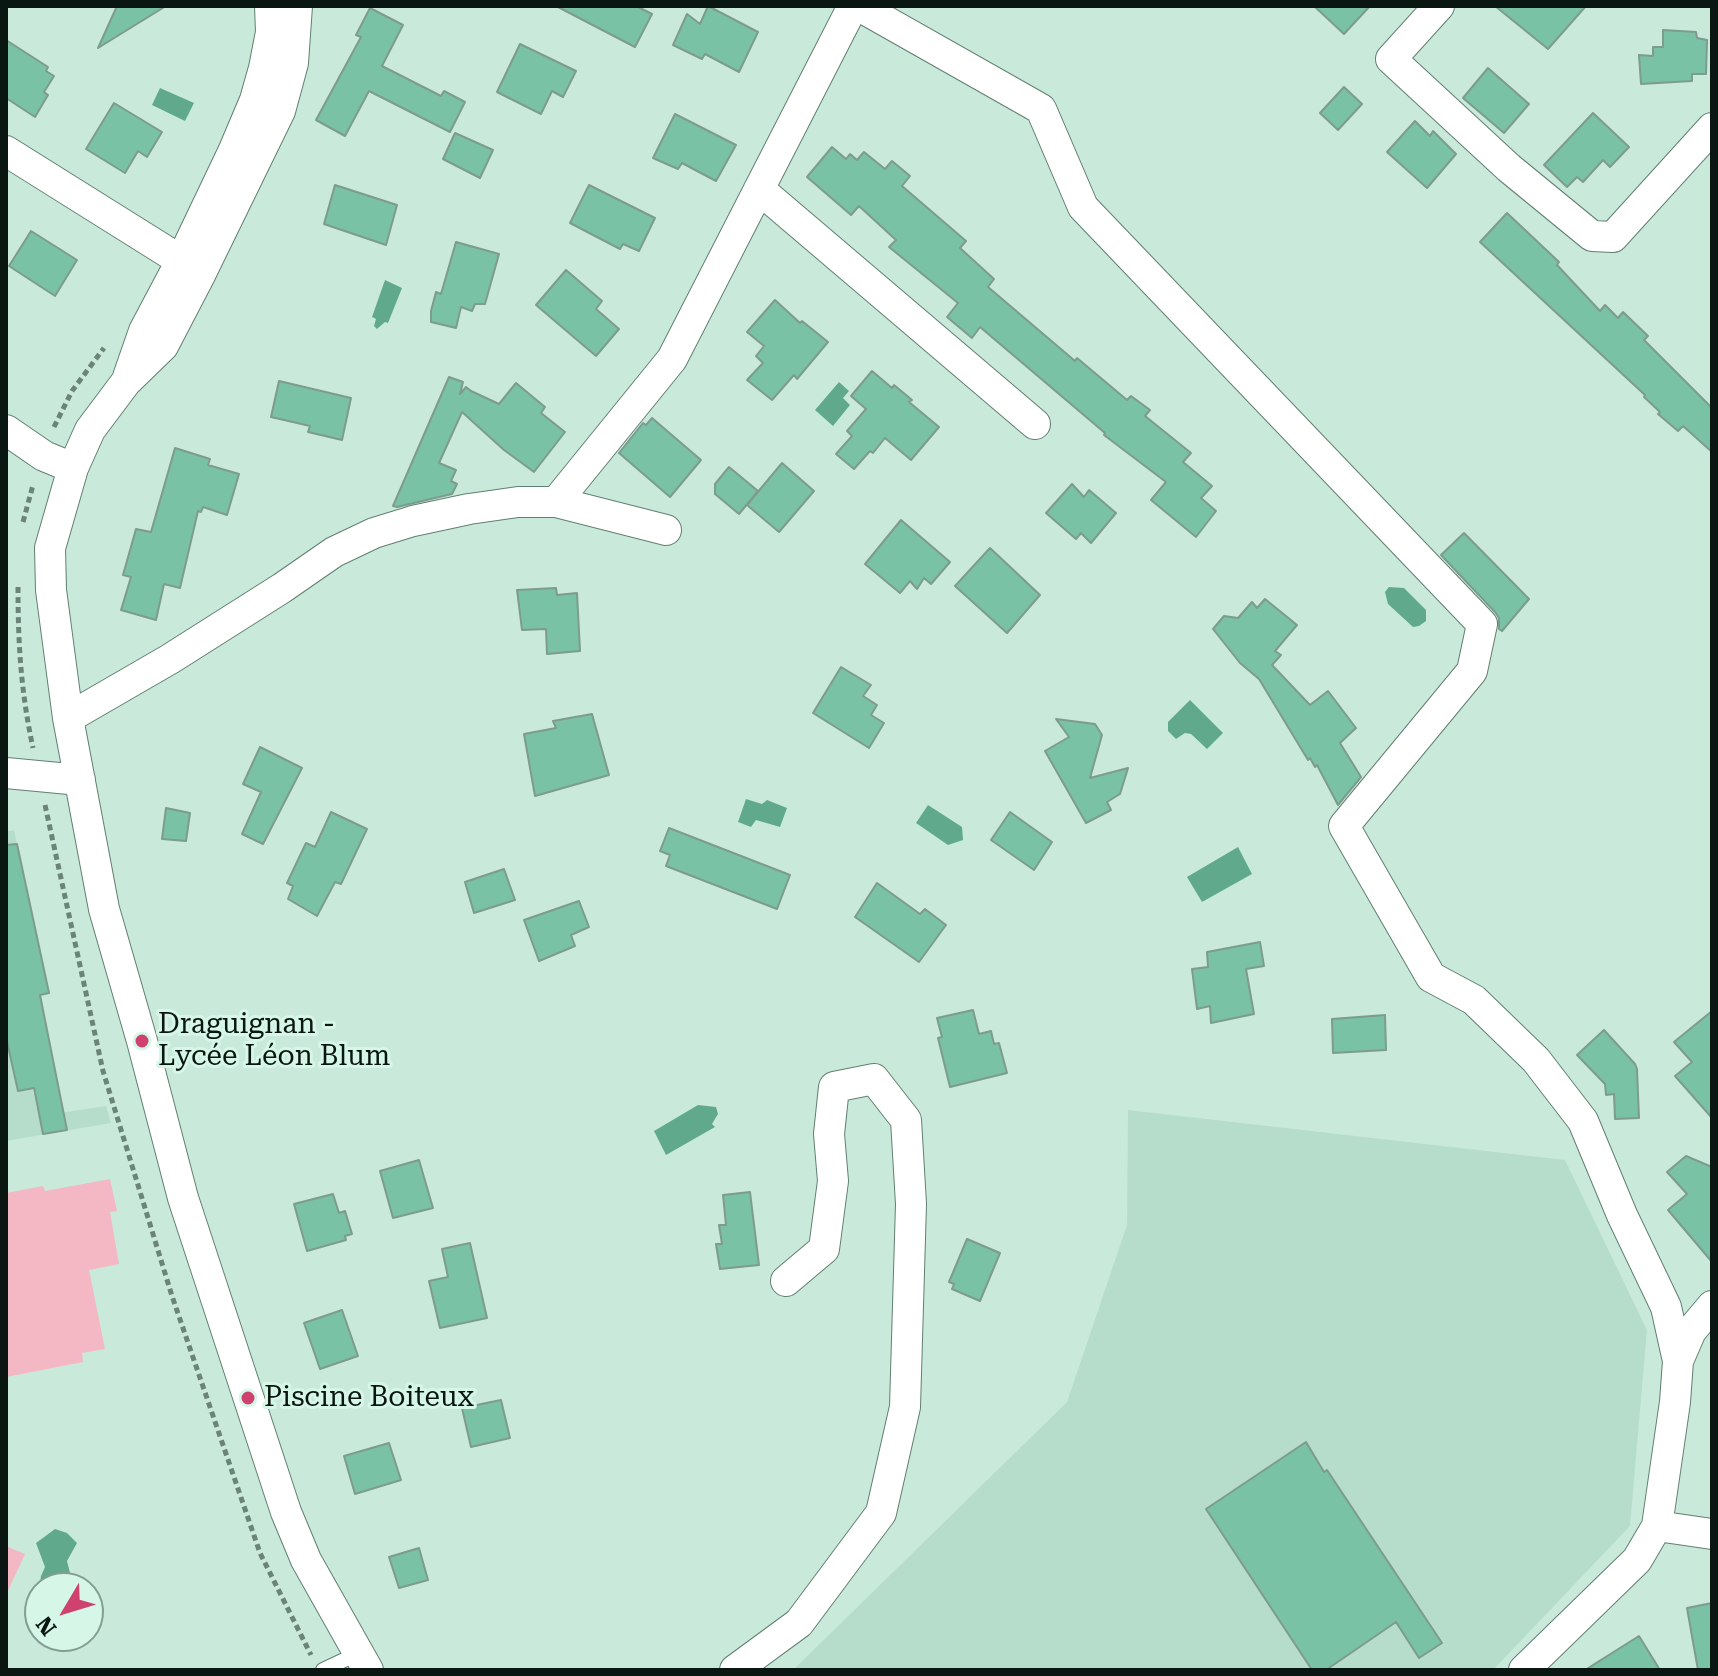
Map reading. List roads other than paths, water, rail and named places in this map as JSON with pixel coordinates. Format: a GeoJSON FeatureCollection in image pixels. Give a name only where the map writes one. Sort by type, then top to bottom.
{"type":"FeatureCollection","features":[{"type":"Feature","properties":{"kind":"street"},"geometry":{"type":"LineString","coordinates":[[270,6],[271,32],[255,100],[163,346],[126,382],[90,430],[73,468],[50,548],[51,590],[68,718],[104,909],[183,1198],[286,1512],[306,1560],[364,1661]]}},
{"type":"Feature","properties":{"kind":"street"},"geometry":{"type":"LineString","coordinates":[[191,267],[280,111],[293,63],[297,6]]}},
{"type":"Feature","properties":{"kind":"street"},"geometry":{"type":"LineString","coordinates":[[556,502],[672,359],[856,6],[1041,109],[1083,207],[1482,624],[1472,671],[1344,826],[1431,977],[1474,1000],[1536,1060],[1583,1121],[1622,1215],[1666,1307],[1678,1361],[1657,1526],[1637,1560],[1524,1670]]}},
{"type":"Feature","properties":{"kind":"street"},"geometry":{"type":"LineString","coordinates":[[1439,6],[1391,59],[1509,168],[1592,236],[1613,237],[1712,128]]}},
{"type":"Feature","properties":{"kind":"street"},"geometry":{"type":"LineString","coordinates":[[6,151],[191,267]]}},
{"type":"Feature","properties":{"kind":"street"},"geometry":{"type":"LineString","coordinates":[[759,189],[1035,424]]}},
{"type":"Feature","properties":{"kind":"street"},"geometry":{"type":"LineString","coordinates":[[6,430],[44,456],[73,468]]}},
{"type":"Feature","properties":{"kind":"street"},"geometry":{"type":"LineString","coordinates":[[68,718],[170,659],[334,552],[374,533],[413,521],[518,502],[556,502],[666,530]]}},
{"type":"Feature","properties":{"kind":"street"},"geometry":{"type":"LineString","coordinates":[[6,773],[80,780]]}},
{"type":"Feature","properties":{"kind":"street"},"geometry":{"type":"LineString","coordinates":[[735,1670],[799,1623],[881,1513],[905,1407],[911,1204],[906,1120],[874,1079],[834,1087],[829,1134],[833,1181],[824,1249],[786,1281]]}},
{"type":"Feature","properties":{"kind":"street"},"geometry":{"type":"LineString","coordinates":[[1678,1361],[1691,1331],[1712,1306]]}},
{"type":"Feature","properties":{"kind":"street"},"geometry":{"type":"LineString","coordinates":[[1657,1526],[1712,1534]]}},
{"type":"Feature","properties":{"kind":"lane"},"geometry":{"type":"LineString","coordinates":[[323,1670],[364,1661]]}},
{"type":"Feature","properties":{"kind":"place","name":"Draguignan - Lycée Léon Blum"},"geometry":{"type":"Point","coordinates":[142,1041]}},
{"type":"Feature","properties":{"kind":"place","name":"Piscine Boiteux"},"geometry":{"type":"Point","coordinates":[248,1398]}}]}
